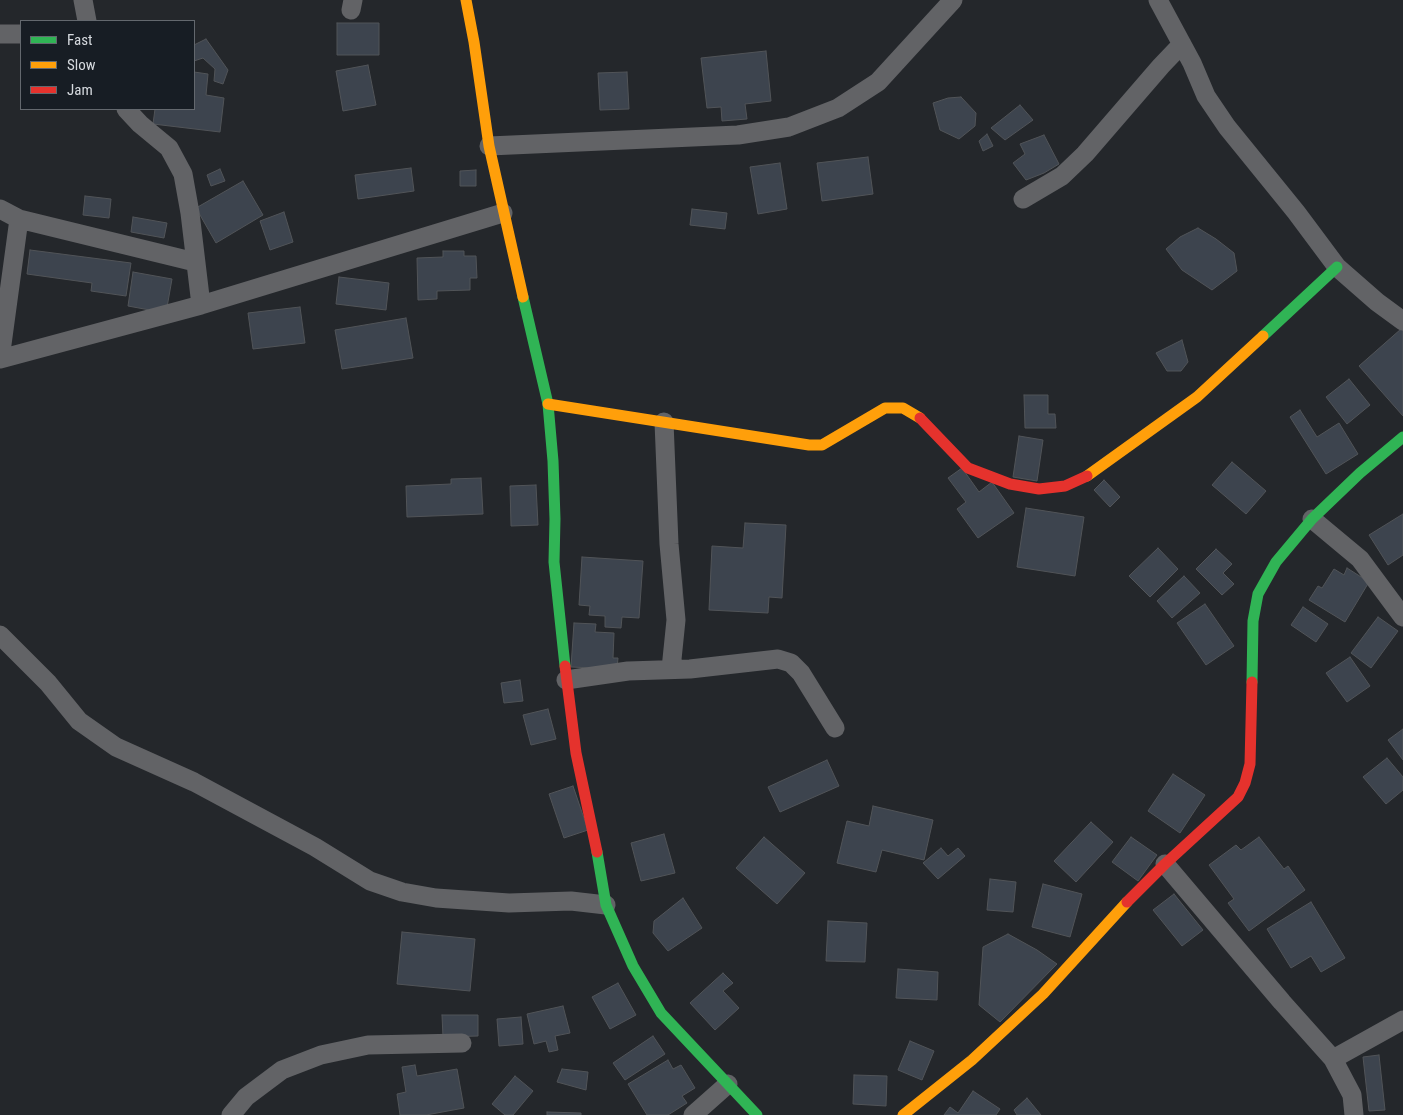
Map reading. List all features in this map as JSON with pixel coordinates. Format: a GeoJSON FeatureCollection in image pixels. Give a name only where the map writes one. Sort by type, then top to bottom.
{"type":"FeatureCollection","features":[{"type":"Feature","properties":{"kind":"street"},"geometry":{"type":"LineString","coordinates":[[83,0],[87,20]]}},
{"type":"Feature","properties":{"kind":"street"},"geometry":{"type":"LineString","coordinates":[[466,0],[489,146],[548,404],[553,461],[554,562],[566,680],[576,753],[591,821],[606,905],[633,966],[661,1013],[757,1115]]}},
{"type":"Feature","properties":{"kind":"street"},"geometry":{"type":"LineString","coordinates":[[489,146],[738,135],[789,128],[838,108],[878,82],[953,0]]}},
{"type":"Feature","properties":{"kind":"street"},"geometry":{"type":"LineString","coordinates":[[1158,0],[1182,44],[1206,96],[1226,127],[1296,212],[1337,267],[1377,302],[1403,321]]}},
{"type":"Feature","properties":{"kind":"street"},"geometry":{"type":"LineString","coordinates":[[0,34],[20,34]]}},
{"type":"Feature","properties":{"kind":"street"},"geometry":{"type":"LineString","coordinates":[[1024,199],[1062,176],[1085,154],[1182,44]]}},
{"type":"Feature","properties":{"kind":"street"},"geometry":{"type":"LineString","coordinates":[[127,110],[140,124],[169,148],[183,174],[190,213],[201,305]]}},
{"type":"Feature","properties":{"kind":"street"},"geometry":{"type":"LineString","coordinates":[[0,209],[19,219],[195,262]]}},
{"type":"Feature","properties":{"kind":"street"},"geometry":{"type":"LineString","coordinates":[[19,219],[0,359],[201,305],[503,213]]}},
{"type":"Feature","properties":{"kind":"street"},"geometry":{"type":"LineString","coordinates":[[548,404],[809,445],[822,445],[885,408],[903,408],[921,418],[968,468],[1010,484],[1039,488],[1065,486],[1086,476],[1197,397],[1337,267]]}},
{"type":"Feature","properties":{"kind":"street"},"geometry":{"type":"LineString","coordinates":[[664,422],[669,544],[676,620],[671,669]]}},
{"type":"Feature","properties":{"kind":"street"},"geometry":{"type":"LineString","coordinates":[[903,1115],[972,1060],[1043,994],[1120,909],[1238,796],[1245,783],[1250,764],[1253,621],[1258,594],[1276,562],[1312,519],[1360,473],[1403,437]]}},
{"type":"Feature","properties":{"kind":"street"},"geometry":{"type":"LineString","coordinates":[[1312,519],[1360,559],[1403,616]]}},
{"type":"Feature","properties":{"kind":"street"},"geometry":{"type":"LineString","coordinates":[[0,635],[48,683],[79,721],[116,747],[194,782],[315,847],[370,881],[402,892],[436,898],[509,903],[571,901],[606,905]]}},
{"type":"Feature","properties":{"kind":"street"},"geometry":{"type":"LineString","coordinates":[[566,680],[628,671],[778,659],[791,663],[801,673],[835,728]]}},
{"type":"Feature","properties":{"kind":"street"},"geometry":{"type":"LineString","coordinates":[[1165,864],[1282,1002],[1334,1059],[1352,1095],[1354,1115]]}},
{"type":"Feature","properties":{"kind":"street"},"geometry":{"type":"LineString","coordinates":[[1334,1059],[1403,1020]]}},
{"type":"Feature","properties":{"kind":"street"},"geometry":{"type":"LineString","coordinates":[[231,1115],[246,1097],[282,1070],[321,1055],[368,1045],[462,1043]]}},
{"type":"Feature","properties":{"kind":"street"},"geometry":{"type":"LineString","coordinates":[[693,1115],[728,1084]]}},
{"type":"Feature","properties":{"kind":"building"},"geometry":{"type":"Polygon","coordinates":[[[337,23],[379,23],[379,55],[337,55],[337,23]]]}},
{"type":"Feature","properties":{"kind":"building"},"geometry":{"type":"Polygon","coordinates":[[[206,39],[228,70],[223,84],[214,81],[215,69],[203,58],[195,61],[195,44],[206,39]]]}},
{"type":"Feature","properties":{"kind":"building"},"geometry":{"type":"Polygon","coordinates":[[[766,51],[771,101],[745,104],[747,119],[722,121],[721,107],[707,108],[701,58],[766,51]]]}},
{"type":"Feature","properties":{"kind":"building"},"geometry":{"type":"Polygon","coordinates":[[[368,65],[376,105],[343,111],[336,71],[368,65]]]}},
{"type":"Feature","properties":{"kind":"building"},"geometry":{"type":"Polygon","coordinates":[[[195,72],[208,74],[206,95],[224,98],[220,132],[153,124],[155,110],[195,110],[195,72]]]}},
{"type":"Feature","properties":{"kind":"building"},"geometry":{"type":"Polygon","coordinates":[[[627,72],[629,109],[600,110],[598,73],[627,72]]]}},
{"type":"Feature","properties":{"kind":"building"},"geometry":{"type":"Polygon","coordinates":[[[961,97],[976,113],[975,126],[959,139],[940,130],[933,103],[948,98],[961,97]]]}},
{"type":"Feature","properties":{"kind":"building"},"geometry":{"type":"Polygon","coordinates":[[[1020,105],[1033,120],[1005,140],[991,128],[1020,105]]]}},
{"type":"Feature","properties":{"kind":"building"},"geometry":{"type":"Polygon","coordinates":[[[987,134],[993,146],[983,151],[979,141],[987,134]]]}},
{"type":"Feature","properties":{"kind":"building"},"geometry":{"type":"Polygon","coordinates":[[[1044,135],[1059,164],[1044,173],[1026,180],[1013,163],[1025,154],[1020,144],[1044,135]]]}},
{"type":"Feature","properties":{"kind":"building"},"geometry":{"type":"Polygon","coordinates":[[[868,157],[873,194],[822,201],[817,163],[868,157]]]}},
{"type":"Feature","properties":{"kind":"building"},"geometry":{"type":"Polygon","coordinates":[[[780,163],[787,209],[758,214],[750,167],[780,163]]]}},
{"type":"Feature","properties":{"kind":"building"},"geometry":{"type":"Polygon","coordinates":[[[411,168],[414,191],[358,199],[355,175],[411,168]]]}},
{"type":"Feature","properties":{"kind":"building"},"geometry":{"type":"Polygon","coordinates":[[[220,169],[225,181],[211,186],[207,175],[220,169]]]}},
{"type":"Feature","properties":{"kind":"building"},"geometry":{"type":"Polygon","coordinates":[[[476,170],[476,186],[460,186],[460,171],[476,170]]]}},
{"type":"Feature","properties":{"kind":"building"},"geometry":{"type":"Polygon","coordinates":[[[243,181],[263,215],[216,243],[196,208],[243,181]]]}},
{"type":"Feature","properties":{"kind":"building"},"geometry":{"type":"Polygon","coordinates":[[[85,196],[111,199],[109,218],[83,215],[85,196]]]}},
{"type":"Feature","properties":{"kind":"building"},"geometry":{"type":"Polygon","coordinates":[[[692,209],[727,213],[725,229],[690,225],[692,209]]]}},
{"type":"Feature","properties":{"kind":"building"},"geometry":{"type":"Polygon","coordinates":[[[284,212],[293,242],[270,250],[260,221],[284,212]]]}},
{"type":"Feature","properties":{"kind":"building"},"geometry":{"type":"Polygon","coordinates":[[[133,217],[167,223],[164,238],[131,232],[133,217]]]}},
{"type":"Feature","properties":{"kind":"building"},"geometry":{"type":"Polygon","coordinates":[[[1198,228],[1234,253],[1237,271],[1212,290],[1182,270],[1166,249],[1180,237],[1198,228]]]}},
{"type":"Feature","properties":{"kind":"building"},"geometry":{"type":"Polygon","coordinates":[[[30,250],[131,263],[126,296],[91,291],[92,283],[27,274],[30,250]]]}},
{"type":"Feature","properties":{"kind":"building"},"geometry":{"type":"Polygon","coordinates":[[[443,251],[464,251],[464,256],[476,256],[477,278],[470,278],[470,290],[437,291],[437,299],[418,300],[417,258],[443,257],[443,251]]]}},
{"type":"Feature","properties":{"kind":"building"},"geometry":{"type":"Polygon","coordinates":[[[133,272],[172,279],[166,313],[128,306],[133,272]]]}},
{"type":"Feature","properties":{"kind":"building"},"geometry":{"type":"Polygon","coordinates":[[[339,277],[389,283],[386,310],[336,304],[339,277]]]}},
{"type":"Feature","properties":{"kind":"building"},"geometry":{"type":"Polygon","coordinates":[[[300,307],[305,343],[253,349],[248,313],[300,307]]]}},
{"type":"Feature","properties":{"kind":"building"},"geometry":{"type":"Polygon","coordinates":[[[406,318],[413,358],[342,369],[335,330],[406,318]]]}},
{"type":"Feature","properties":{"kind":"building"},"geometry":{"type":"Polygon","coordinates":[[[1401,329],[1403,331],[1403,416],[1359,366],[1401,329]]]}},
{"type":"Feature","properties":{"kind":"building"},"geometry":{"type":"Polygon","coordinates":[[[1182,340],[1188,362],[1181,371],[1167,371],[1156,353],[1182,340]]]}},
{"type":"Feature","properties":{"kind":"building"},"geometry":{"type":"Polygon","coordinates":[[[1349,379],[1370,405],[1347,424],[1326,397],[1349,379]]]}},
{"type":"Feature","properties":{"kind":"building"},"geometry":{"type":"Polygon","coordinates":[[[1024,395],[1048,395],[1048,414],[1055,414],[1056,428],[1025,428],[1024,395]]]}},
{"type":"Feature","properties":{"kind":"building"},"geometry":{"type":"Polygon","coordinates":[[[1300,410],[1317,437],[1339,423],[1358,454],[1326,474],[1290,417],[1300,410]]]}},
{"type":"Feature","properties":{"kind":"building"},"geometry":{"type":"Polygon","coordinates":[[[1019,436],[1043,440],[1037,481],[1013,477],[1019,436]]]}},
{"type":"Feature","properties":{"kind":"building"},"geometry":{"type":"Polygon","coordinates":[[[1232,462],[1266,491],[1246,514],[1212,485],[1232,462]]]}},
{"type":"Feature","properties":{"kind":"building"},"geometry":{"type":"Polygon","coordinates":[[[962,468],[979,492],[992,482],[1014,513],[978,538],[957,509],[966,502],[948,478],[962,468]]]}},
{"type":"Feature","properties":{"kind":"building"},"geometry":{"type":"Polygon","coordinates":[[[481,478],[483,514],[407,517],[406,486],[451,484],[451,479],[481,478]]]}},
{"type":"Feature","properties":{"kind":"building"},"geometry":{"type":"Polygon","coordinates":[[[1104,480],[1120,497],[1110,507],[1094,490],[1104,480]]]}},
{"type":"Feature","properties":{"kind":"building"},"geometry":{"type":"Polygon","coordinates":[[[536,485],[538,525],[511,526],[510,486],[536,485]]]}},
{"type":"Feature","properties":{"kind":"building"},"geometry":{"type":"Polygon","coordinates":[[[1026,508],[1084,517],[1075,576],[1017,567],[1026,508]]]}},
{"type":"Feature","properties":{"kind":"building"},"geometry":{"type":"Polygon","coordinates":[[[1403,514],[1403,555],[1388,565],[1369,535],[1403,514]]]}},
{"type":"Feature","properties":{"kind":"building"},"geometry":{"type":"Polygon","coordinates":[[[745,523],[786,525],[782,598],[769,597],[768,613],[709,610],[712,546],[743,548],[745,523]]]}},
{"type":"Feature","properties":{"kind":"building"},"geometry":{"type":"Polygon","coordinates":[[[1158,548],[1178,569],[1150,597],[1129,576],[1158,548]]]}},
{"type":"Feature","properties":{"kind":"building"},"geometry":{"type":"Polygon","coordinates":[[[1216,549],[1232,564],[1223,573],[1234,584],[1222,595],[1196,569],[1216,549]]]}},
{"type":"Feature","properties":{"kind":"building"},"geometry":{"type":"Polygon","coordinates":[[[582,557],[643,561],[639,618],[622,617],[621,628],[605,627],[605,616],[589,615],[590,606],[579,605],[582,557]]]}},
{"type":"Feature","properties":{"kind":"building"},"geometry":{"type":"Polygon","coordinates":[[[1347,568],[1369,582],[1345,622],[1309,600],[1318,586],[1322,588],[1334,569],[1344,575],[1347,568]]]}},
{"type":"Feature","properties":{"kind":"building"},"geometry":{"type":"Polygon","coordinates":[[[1184,576],[1200,593],[1172,618],[1157,601],[1184,576]]]}},
{"type":"Feature","properties":{"kind":"building"},"geometry":{"type":"Polygon","coordinates":[[[1205,604],[1234,646],[1206,665],[1177,623],[1205,604]]]}},
{"type":"Feature","properties":{"kind":"building"},"geometry":{"type":"Polygon","coordinates":[[[1303,607],[1328,624],[1316,642],[1291,625],[1303,607]]]}},
{"type":"Feature","properties":{"kind":"building"},"geometry":{"type":"Polygon","coordinates":[[[1378,617],[1398,631],[1371,668],[1351,653],[1378,617]]]}},
{"type":"Feature","properties":{"kind":"building"},"geometry":{"type":"Polygon","coordinates":[[[574,623],[596,624],[595,632],[614,633],[613,658],[618,658],[617,669],[571,667],[574,623]]]}},
{"type":"Feature","properties":{"kind":"building"},"geometry":{"type":"Polygon","coordinates":[[[1350,657],[1370,686],[1347,702],[1326,673],[1350,657]]]}},
{"type":"Feature","properties":{"kind":"building"},"geometry":{"type":"Polygon","coordinates":[[[520,680],[523,701],[504,703],[501,683],[520,680]]]}},
{"type":"Feature","properties":{"kind":"building"},"geometry":{"type":"Polygon","coordinates":[[[548,709],[556,739],[531,745],[523,715],[548,709]]]}},
{"type":"Feature","properties":{"kind":"building"},"geometry":{"type":"Polygon","coordinates":[[[1403,729],[1403,760],[1388,740],[1403,729]]]}},
{"type":"Feature","properties":{"kind":"building"},"geometry":{"type":"Polygon","coordinates":[[[1387,758],[1403,777],[1403,790],[1386,804],[1363,777],[1387,758]]]}},
{"type":"Feature","properties":{"kind":"building"},"geometry":{"type":"Polygon","coordinates":[[[827,760],[839,786],[780,812],[768,787],[827,760]]]}},
{"type":"Feature","properties":{"kind":"building"},"geometry":{"type":"Polygon","coordinates":[[[1173,774],[1205,795],[1180,833],[1148,811],[1173,774]]]}},
{"type":"Feature","properties":{"kind":"building"},"geometry":{"type":"Polygon","coordinates":[[[573,786],[588,830],[564,838],[549,794],[573,786]]]}},
{"type":"Feature","properties":{"kind":"building"},"geometry":{"type":"Polygon","coordinates":[[[873,806],[933,820],[924,860],[882,850],[876,872],[837,863],[847,821],[869,826],[873,806]]]}},
{"type":"Feature","properties":{"kind":"building"},"geometry":{"type":"Polygon","coordinates":[[[1091,822],[1113,842],[1076,882],[1054,861],[1091,822]]]}},
{"type":"Feature","properties":{"kind":"building"},"geometry":{"type":"Polygon","coordinates":[[[664,834],[675,873],[641,881],[631,843],[664,834]]]}},
{"type":"Feature","properties":{"kind":"building"},"geometry":{"type":"Polygon","coordinates":[[[764,837],[805,873],[777,904],[736,868],[764,837]]]}},
{"type":"Feature","properties":{"kind":"building"},"geometry":{"type":"Polygon","coordinates":[[[1131,837],[1157,855],[1138,881],[1112,862],[1131,837]]]}},
{"type":"Feature","properties":{"kind":"building"},"geometry":{"type":"Polygon","coordinates":[[[1259,837],[1284,869],[1288,866],[1305,890],[1249,931],[1228,903],[1234,899],[1209,865],[1236,845],[1241,850],[1259,837]]]}},
{"type":"Feature","properties":{"kind":"building"},"geometry":{"type":"Polygon","coordinates":[[[941,848],[948,856],[958,848],[965,856],[938,879],[923,863],[941,848]]]}},
{"type":"Feature","properties":{"kind":"building"},"geometry":{"type":"Polygon","coordinates":[[[990,879],[1016,882],[1013,912],[987,910],[990,879]]]}},
{"type":"Feature","properties":{"kind":"building"},"geometry":{"type":"Polygon","coordinates":[[[1043,884],[1082,894],[1070,937],[1032,927],[1043,884]]]}},
{"type":"Feature","properties":{"kind":"building"},"geometry":{"type":"Polygon","coordinates":[[[1174,894],[1203,930],[1182,946],[1153,910],[1174,894]]]}},
{"type":"Feature","properties":{"kind":"building"},"geometry":{"type":"Polygon","coordinates":[[[683,898],[702,928],[668,951],[653,933],[654,921],[683,898]]]}},
{"type":"Feature","properties":{"kind":"building"},"geometry":{"type":"Polygon","coordinates":[[[1311,902],[1345,958],[1321,972],[1311,956],[1291,968],[1267,929],[1311,902]]]}},
{"type":"Feature","properties":{"kind":"building"},"geometry":{"type":"Polygon","coordinates":[[[828,921],[867,923],[865,962],[826,961],[828,921]]]}},
{"type":"Feature","properties":{"kind":"building"},"geometry":{"type":"Polygon","coordinates":[[[402,932],[475,939],[470,991],[397,984],[402,932]]]}},
{"type":"Feature","properties":{"kind":"building"},"geometry":{"type":"Polygon","coordinates":[[[1008,934],[1057,964],[1000,1022],[979,1005],[983,947],[1008,934]]]}},
{"type":"Feature","properties":{"kind":"building"},"geometry":{"type":"Polygon","coordinates":[[[898,969],[938,972],[937,1000],[896,998],[898,969]]]}},
{"type":"Feature","properties":{"kind":"building"},"geometry":{"type":"Polygon","coordinates":[[[723,973],[733,983],[723,991],[739,1008],[715,1030],[690,1003],[723,973]]]}},
{"type":"Feature","properties":{"kind":"building"},"geometry":{"type":"Polygon","coordinates":[[[618,983],[636,1015],[610,1029],[592,997],[618,983]]]}},
{"type":"Feature","properties":{"kind":"building"},"geometry":{"type":"Polygon","coordinates":[[[563,1006],[570,1033],[555,1036],[558,1050],[549,1052],[546,1041],[534,1044],[527,1014],[563,1006]]]}},
{"type":"Feature","properties":{"kind":"building"},"geometry":{"type":"Polygon","coordinates":[[[442,1015],[478,1015],[478,1036],[443,1037],[442,1015]]]}},
{"type":"Feature","properties":{"kind":"building"},"geometry":{"type":"Polygon","coordinates":[[[521,1017],[523,1044],[499,1046],[497,1019],[521,1017]]]}},
{"type":"Feature","properties":{"kind":"building"},"geometry":{"type":"Polygon","coordinates":[[[653,1036],[665,1054],[625,1080],[613,1063],[653,1036]]]}},
{"type":"Feature","properties":{"kind":"building"},"geometry":{"type":"Polygon","coordinates":[[[910,1041],[934,1051],[922,1080],[898,1070],[910,1041]]]}},
{"type":"Feature","properties":{"kind":"building"},"geometry":{"type":"Polygon","coordinates":[[[1379,1055],[1385,1110],[1369,1111],[1363,1057],[1379,1055]]]}},
{"type":"Feature","properties":{"kind":"building"},"geometry":{"type":"Polygon","coordinates":[[[668,1060],[673,1069],[681,1065],[695,1088],[682,1096],[687,1103],[668,1115],[647,1115],[628,1084],[668,1060]]]}},
{"type":"Feature","properties":{"kind":"building"},"geometry":{"type":"Polygon","coordinates":[[[415,1065],[417,1076],[457,1069],[464,1108],[426,1115],[400,1115],[397,1094],[406,1092],[402,1067],[415,1065]]]}},
{"type":"Feature","properties":{"kind":"building"},"geometry":{"type":"Polygon","coordinates":[[[562,1069],[588,1072],[586,1090],[557,1082],[562,1069]]]}},
{"type":"Feature","properties":{"kind":"building"},"geometry":{"type":"Polygon","coordinates":[[[854,1075],[887,1076],[886,1106],[853,1104],[854,1075]]]}},
{"type":"Feature","properties":{"kind":"building"},"geometry":{"type":"Polygon","coordinates":[[[515,1076],[533,1091],[513,1115],[505,1115],[492,1104],[515,1076]]]}},
{"type":"Feature","properties":{"kind":"building"},"geometry":{"type":"Polygon","coordinates":[[[973,1091],[1000,1109],[996,1115],[944,1115],[950,1107],[958,1113],[973,1091]]]}},
{"type":"Feature","properties":{"kind":"building"},"geometry":{"type":"Polygon","coordinates":[[[1027,1098],[1041,1115],[1017,1115],[1014,1110],[1027,1098]]]}},
{"type":"Feature","properties":{"kind":"building"},"geometry":{"type":"Polygon","coordinates":[[[547,1112],[581,1113],[581,1115],[547,1115],[547,1112]]]}},
{"type":"Feature","properties":{"kind":"traffic: fast"},"geometry":{"type":"LineString","coordinates":[[1263,336],[1337,267]]}},
{"type":"Feature","properties":{"kind":"traffic: fast"},"geometry":{"type":"LineString","coordinates":[[523,297],[548,404],[553,461],[554,562],[565,666]]}},
{"type":"Feature","properties":{"kind":"traffic: fast"},"geometry":{"type":"LineString","coordinates":[[1252,682],[1253,621],[1258,594],[1276,562],[1312,519],[1360,473],[1403,437]]}},
{"type":"Feature","properties":{"kind":"traffic: fast"},"geometry":{"type":"LineString","coordinates":[[597,852],[606,905],[633,966],[661,1013],[757,1115]]}},
{"type":"Feature","properties":{"kind":"traffic: slow"},"geometry":{"type":"LineString","coordinates":[[466,0],[489,146],[523,297]]}},
{"type":"Feature","properties":{"kind":"traffic: slow"},"geometry":{"type":"LineString","coordinates":[[1087,476],[1197,397],[1263,336]]}},
{"type":"Feature","properties":{"kind":"traffic: slow"},"geometry":{"type":"LineString","coordinates":[[548,404],[809,445],[822,445],[885,408],[903,408],[920,418]]}},
{"type":"Feature","properties":{"kind":"traffic: slow"},"geometry":{"type":"LineString","coordinates":[[903,1115],[972,1060],[1043,994],[1127,902]]}},
{"type":"Feature","properties":{"kind":"traffic: jam"},"geometry":{"type":"LineString","coordinates":[[920,418],[968,468],[1010,484],[1039,489],[1065,486],[1087,476]]}},
{"type":"Feature","properties":{"kind":"traffic: jam"},"geometry":{"type":"LineString","coordinates":[[565,666],[576,753],[597,852]]}},
{"type":"Feature","properties":{"kind":"traffic: jam"},"geometry":{"type":"LineString","coordinates":[[1127,902],[1238,797],[1245,783],[1250,764],[1252,682]]}}]}
